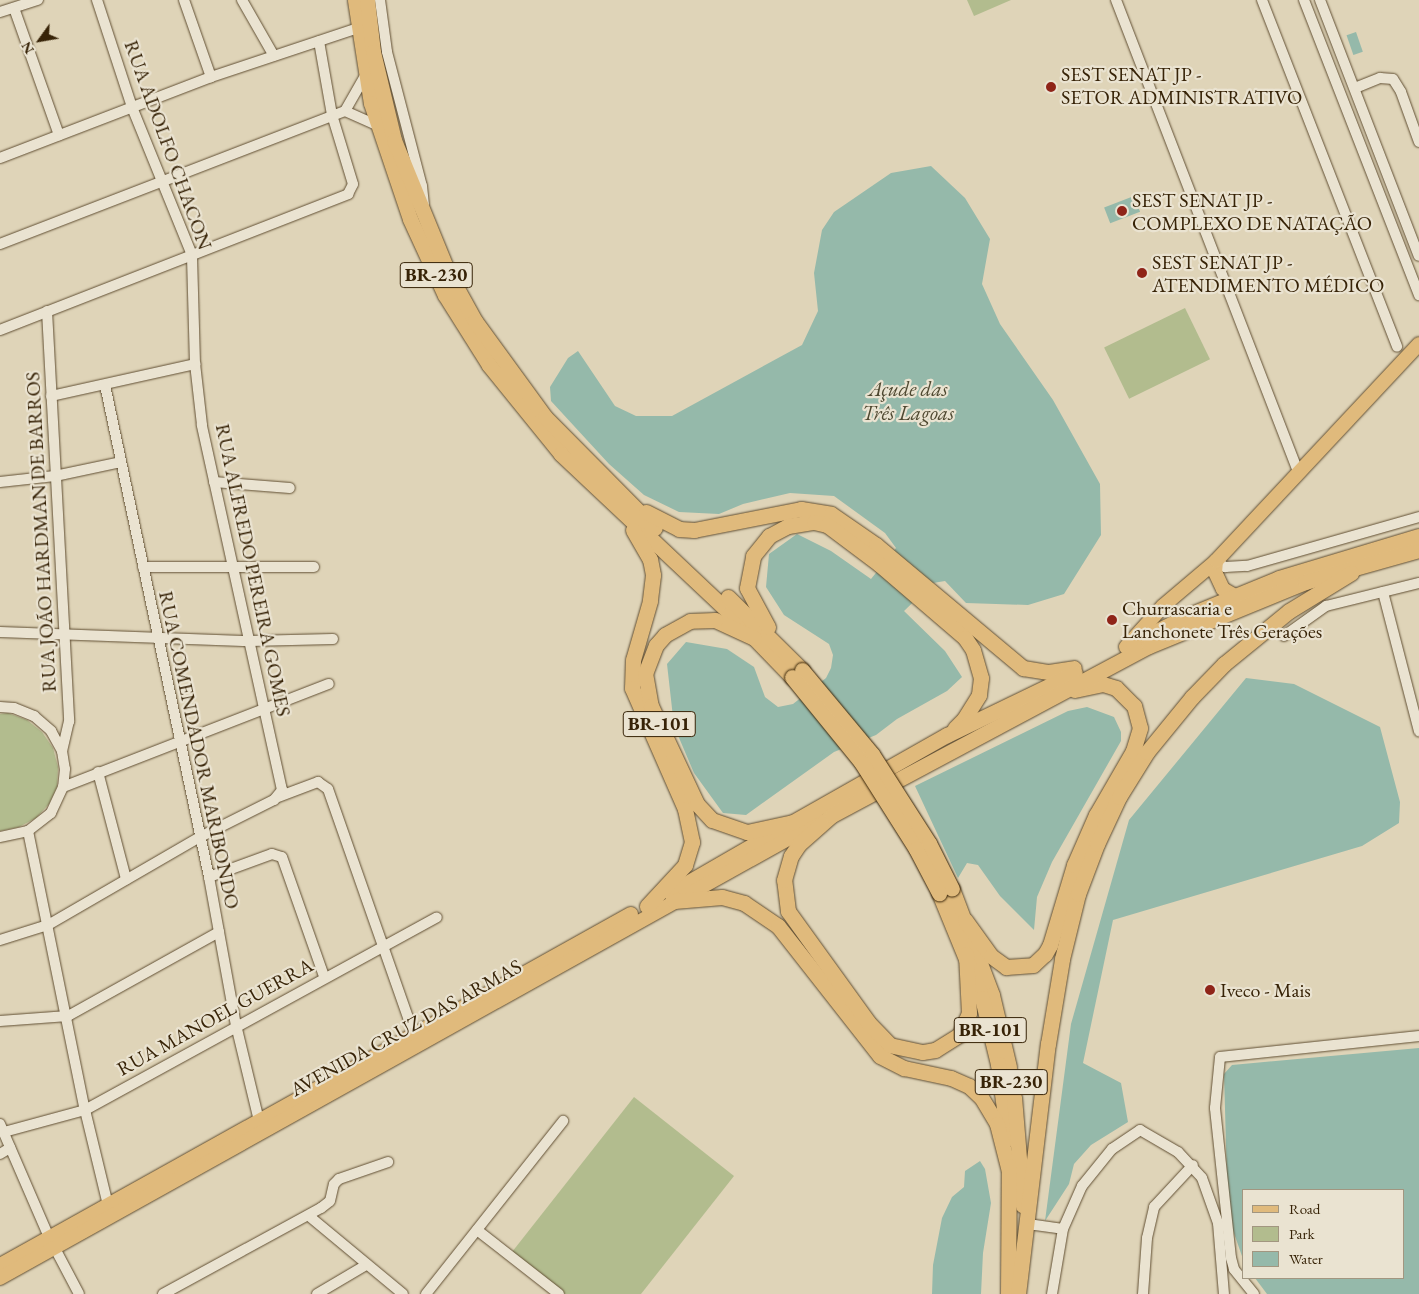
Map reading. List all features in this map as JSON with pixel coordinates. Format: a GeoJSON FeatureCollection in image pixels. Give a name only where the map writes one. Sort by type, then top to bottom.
{"type":"FeatureCollection","features":[{"type":"Feature","properties":{"kind":"highway","name":"BR-230"},"geometry":{"type":"LineString","coordinates":[[355,0],[365,76],[377,125],[410,219],[445,295],[519,405],[562,454],[616,499],[787,653],[797,673]]}},
{"type":"Feature","properties":{"kind":"highway","name":"BR-230"},"geometry":{"type":"LineString","coordinates":[[367,0],[382,94],[405,171],[448,272],[512,375],[545,417],[616,499],[754,638]]}},
{"type":"Feature","properties":{"kind":"highway"},"geometry":{"type":"LineString","coordinates":[[616,499],[662,522],[694,530],[814,509],[845,522],[883,560],[924,596],[965,638],[978,662],[981,678],[978,695],[964,719],[947,736]]}},
{"type":"Feature","properties":{"kind":"highway"},"geometry":{"type":"LineString","coordinates":[[616,499],[650,559],[652,587],[633,660],[632,688],[685,809],[692,842],[685,865],[647,906]]}},
{"type":"Feature","properties":{"kind":"highway"},"geometry":{"type":"LineString","coordinates":[[787,653],[752,601],[747,588],[749,568],[761,544],[788,526],[814,522],[839,533],[883,560]]}},
{"type":"Feature","properties":{"kind":"highway","name":"BR-101"},"geometry":{"type":"LineString","coordinates":[[1008,1294],[1010,1175],[998,1064],[982,998],[946,891],[916,849],[861,762],[797,673],[754,638],[716,620],[690,621],[665,635],[649,656],[645,686],[655,715],[697,804],[705,813],[725,827],[747,832],[793,822],[947,736],[1126,647],[1235,596],[1279,578],[1419,536]]}},
{"type":"Feature","properties":{"kind":"highway"},"geometry":{"type":"LineString","coordinates":[[966,954],[969,1013],[958,1035],[935,1050],[922,1052],[890,1045],[877,1034],[797,927],[788,911],[784,894],[791,856],[799,844],[832,814],[1047,698],[1149,646],[1255,601],[1370,562],[1419,550]]}},
{"type":"Feature","properties":{"kind":"highway"},"geometry":{"type":"LineString","coordinates":[[1018,1294],[1028,1224],[1048,1044],[1062,959],[1078,894],[1119,797],[1171,721],[1224,664],[1289,611],[1370,562]]}},
{"type":"Feature","properties":{"kind":"highway"},"geometry":{"type":"LineString","coordinates":[[924,596],[1023,668],[1049,672],[1088,666]]}},
{"type":"Feature","properties":{"kind":"highway"},"geometry":{"type":"LineString","coordinates":[[965,920],[991,956],[1006,967],[1025,967],[1040,960],[1050,944],[1074,865],[1096,815],[1138,739],[1139,716],[1127,696],[1116,688],[1088,686],[1047,698]]}},
{"type":"Feature","properties":{"kind":"highway","name":"BR-230"},"geometry":{"type":"LineString","coordinates":[[946,891],[965,920],[992,995],[1008,1062],[1020,1145],[1023,1250]]}},
{"type":"Feature","properties":{"kind":"highway"},"geometry":{"type":"LineString","coordinates":[[674,901],[722,897],[744,903],[778,926],[880,1056],[904,1068],[952,1078],[969,1086],[981,1097],[997,1124],[1010,1175]]}},
{"type":"Feature","properties":{"kind":"main road"},"geometry":{"type":"LineString","coordinates":[[1126,647],[1163,606],[1216,561],[1419,344]]}},
{"type":"Feature","properties":{"kind":"main road"},"geometry":{"type":"LineString","coordinates":[[1216,561],[1215,572],[1222,589],[1235,596]]}},
{"type":"Feature","properties":{"kind":"main road","name":"AVENIDA CRUZ DAS ARMAS"},"geometry":{"type":"LineString","coordinates":[[0,1265],[51,1242],[832,814]]}},
{"type":"Feature","properties":{"kind":"main road","name":"AVENIDA CRUZ DAS ARMAS"},"geometry":{"type":"LineString","coordinates":[[0,1278],[108,1205],[647,906],[793,822]]}},
{"type":"Feature","properties":{"kind":"street"},"geometry":{"type":"LineString","coordinates":[[0,12],[38,0]]}},
{"type":"Feature","properties":{"kind":"street","name":"RUA ADOLFO CHACON"},"geometry":{"type":"LineString","coordinates":[[97,0],[132,108],[192,255],[195,364]]}},
{"type":"Feature","properties":{"kind":"street"},"geometry":{"type":"LineString","coordinates":[[184,0],[201,41],[211,77]]}},
{"type":"Feature","properties":{"kind":"street"},"geometry":{"type":"LineString","coordinates":[[242,0],[274,56]]}},
{"type":"Feature","properties":{"kind":"street"},"geometry":{"type":"LineString","coordinates":[[380,0],[400,111],[422,186],[424,218]]}},
{"type":"Feature","properties":{"kind":"street"},"geometry":{"type":"LineString","coordinates":[[1116,0],[1299,474]]}},
{"type":"Feature","properties":{"kind":"street"},"geometry":{"type":"LineString","coordinates":[[1262,0],[1397,347]]}},
{"type":"Feature","properties":{"kind":"street"},"geometry":{"type":"LineString","coordinates":[[1304,0],[1419,295]]}},
{"type":"Feature","properties":{"kind":"street"},"geometry":{"type":"LineString","coordinates":[[1320,0],[1419,256]]}},
{"type":"Feature","properties":{"kind":"street"},"geometry":{"type":"LineString","coordinates":[[14,8],[59,135]]}},
{"type":"Feature","properties":{"kind":"street"},"geometry":{"type":"LineString","coordinates":[[0,158],[211,77],[358,28]]}},
{"type":"Feature","properties":{"kind":"street"},"geometry":{"type":"LineString","coordinates":[[0,330],[348,194],[352,184],[332,116],[319,41]]}},
{"type":"Feature","properties":{"kind":"street"},"geometry":{"type":"LineString","coordinates":[[0,244],[345,111],[365,76]]}},
{"type":"Feature","properties":{"kind":"street"},"geometry":{"type":"LineString","coordinates":[[1355,88],[1380,78],[1393,79],[1401,92],[1419,142]]}},
{"type":"Feature","properties":{"kind":"street"},"geometry":{"type":"LineString","coordinates":[[345,111],[377,125]]}},
{"type":"Feature","properties":{"kind":"street","name":"RUA JOÃO HARDMAN DE BARROS"},"geometry":{"type":"LineString","coordinates":[[47,311],[69,721],[62,751]]}},
{"type":"Feature","properties":{"kind":"street"},"geometry":{"type":"LineString","coordinates":[[51,396],[195,364]]}},
{"type":"Feature","properties":{"kind":"street","name":"RUA ALFREDO PEREIRA GOMES"},"geometry":{"type":"LineString","coordinates":[[195,364],[202,425],[214,482],[236,567],[250,641],[282,782],[278,797]]}},
{"type":"Feature","properties":{"kind":"street","name":"RUA COMENDADOR MARIBONDO"},"geometry":{"type":"LineString","coordinates":[[105,385],[209,877],[236,1026],[259,1121]]}},
{"type":"Feature","properties":{"kind":"street"},"geometry":{"type":"LineString","coordinates":[[0,482],[55,476],[121,462]]}},
{"type":"Feature","properties":{"kind":"street"},"geometry":{"type":"LineString","coordinates":[[214,482],[290,488]]}},
{"type":"Feature","properties":{"kind":"street"},"geometry":{"type":"LineString","coordinates":[[1216,561],[1225,567],[1247,566],[1419,517]]}},
{"type":"Feature","properties":{"kind":"street"},"geometry":{"type":"LineString","coordinates":[[143,567],[314,567]]}},
{"type":"Feature","properties":{"kind":"street"},"geometry":{"type":"LineString","coordinates":[[1284,636],[1326,606],[1419,583]]}},
{"type":"Feature","properties":{"kind":"street"},"geometry":{"type":"LineString","coordinates":[[1383,592],[1419,731]]}},
{"type":"Feature","properties":{"kind":"street"},"geometry":{"type":"LineString","coordinates":[[0,632],[250,641],[333,639]]}},
{"type":"Feature","properties":{"kind":"street"},"geometry":{"type":"LineString","coordinates":[[63,787],[329,684]]}},
{"type":"Feature","properties":{"kind":"street"},"geometry":{"type":"LineString","coordinates":[[0,707],[14,708],[34,716],[51,731],[62,751],[65,769],[63,787],[51,813],[28,831],[0,837]]}},
{"type":"Feature","properties":{"kind":"street"},"geometry":{"type":"LineString","coordinates":[[98,772],[126,879]]}},
{"type":"Feature","properties":{"kind":"street"},"geometry":{"type":"LineString","coordinates":[[0,940],[48,925],[200,837],[278,797],[318,782],[325,784],[384,944],[414,1034]]}},
{"type":"Feature","properties":{"kind":"street"},"geometry":{"type":"LineString","coordinates":[[28,831],[68,1016],[85,1110],[108,1205]]}},
{"type":"Feature","properties":{"kind":"street"},"geometry":{"type":"LineString","coordinates":[[209,877],[272,854],[282,857],[324,976]]}},
{"type":"Feature","properties":{"kind":"street","name":"RUA MANOEL GUERRA"},"geometry":{"type":"LineString","coordinates":[[2,1128],[85,1110],[324,976],[437,916]]}},
{"type":"Feature","properties":{"kind":"street"},"geometry":{"type":"LineString","coordinates":[[0,1021],[68,1016],[219,932]]}},
{"type":"Feature","properties":{"kind":"street"},"geometry":{"type":"LineString","coordinates":[[1254,1294],[1234,1269],[1231,1258],[1215,1108],[1220,1057],[1419,1036]]}},
{"type":"Feature","properties":{"kind":"street"},"geometry":{"type":"LineString","coordinates":[[426,1294],[563,1121]]}},
{"type":"Feature","properties":{"kind":"street"},"geometry":{"type":"LineString","coordinates":[[2,1128],[51,1242],[79,1294]]}},
{"type":"Feature","properties":{"kind":"street"},"geometry":{"type":"LineString","coordinates":[[1052,1294],[1063,1229],[1082,1186],[1108,1154],[1132,1133],[1140,1130],[1178,1152],[1193,1165],[1202,1178],[1218,1223],[1224,1294]]}},
{"type":"Feature","properties":{"kind":"street"},"geometry":{"type":"LineString","coordinates":[[0,1154],[10,1148]]}},
{"type":"Feature","properties":{"kind":"street"},"geometry":{"type":"LineString","coordinates":[[163,1294],[309,1216],[330,1201],[334,1184],[339,1179],[388,1162]]}},
{"type":"Feature","properties":{"kind":"street"},"geometry":{"type":"LineString","coordinates":[[1143,1294],[1147,1238],[1154,1206],[1193,1165]]}},
{"type":"Feature","properties":{"kind":"street"},"geometry":{"type":"LineString","coordinates":[[309,1216],[403,1294]]}},
{"type":"Feature","properties":{"kind":"street"},"geometry":{"type":"LineString","coordinates":[[1028,1224],[1063,1229]]}},
{"type":"Feature","properties":{"kind":"street"},"geometry":{"type":"LineString","coordinates":[[477,1230],[559,1294]]}},
{"type":"Feature","properties":{"kind":"street"},"geometry":{"type":"LineString","coordinates":[[317,1294],[366,1265]]}},
{"type":"Feature","properties":{"kind":"green space"},"geometry":{"type":"Polygon","coordinates":[[[967,0],[1011,0],[974,16],[967,0]]]}},
{"type":"Feature","properties":{"kind":"green space"},"geometry":{"type":"Polygon","coordinates":[[[1185,308],[1210,359],[1129,399],[1104,347],[1185,308]]]}},
{"type":"Feature","properties":{"kind":"green space"},"geometry":{"type":"Polygon","coordinates":[[[8,713],[27,720],[42,732],[53,748],[58,767],[57,787],[49,804],[36,818],[19,827],[0,831],[0,714],[8,713]]]}},
{"type":"Feature","properties":{"kind":"green space"},"geometry":{"type":"Polygon","coordinates":[[[634,1097],[734,1176],[641,1294],[565,1294],[512,1252],[634,1097]]]}},
{"type":"Feature","properties":{"kind":"water"},"geometry":{"type":"Polygon","coordinates":[[[1356,32],[1363,52],[1353,55],[1347,35],[1356,32]]]}},
{"type":"Feature","properties":{"kind":"water","name":"Açude das Três Lagoas"},"geometry":{"type":"Polygon","coordinates":[[[931,166],[965,198],[990,239],[982,284],[1000,324],[1053,400],[1100,484],[1101,535],[1064,594],[1028,605],[966,603],[945,581],[933,583],[904,611],[945,651],[962,677],[947,691],[897,719],[876,735],[834,752],[746,815],[723,813],[694,773],[674,726],[667,664],[686,642],[727,649],[754,667],[765,697],[778,707],[793,704],[826,678],[831,668],[833,655],[829,644],[784,615],[766,587],[769,554],[797,534],[831,551],[871,579],[896,548],[885,533],[834,496],[790,493],[743,504],[719,514],[679,512],[644,495],[609,464],[551,401],[550,387],[568,358],[578,351],[615,406],[636,416],[672,416],[802,345],[818,311],[814,273],[822,230],[834,212],[891,173],[931,166]]]}},
{"type":"Feature","properties":{"kind":"water","name":"SEST SENAT JP - COMPLEXO DE NATAÇÃO"},"geometry":{"type":"Polygon","coordinates":[[[1134,196],[1140,212],[1110,223],[1104,207],[1134,196]]]}},
{"type":"Feature","properties":{"kind":"water"},"geometry":{"type":"Polygon","coordinates":[[[1246,678],[1294,684],[1380,727],[1400,802],[1399,823],[1362,846],[1113,920],[1083,1063],[1121,1083],[1128,1122],[1091,1145],[1074,1164],[1069,1184],[1045,1221],[1071,1024],[1129,820],[1246,678]]]}},
{"type":"Feature","properties":{"kind":"water"},"geometry":{"type":"Polygon","coordinates":[[[1087,707],[1114,717],[1121,732],[1121,741],[1052,862],[1037,897],[1034,930],[1000,896],[978,865],[967,863],[958,878],[915,786],[1068,711],[1087,707]]]}},
{"type":"Feature","properties":{"kind":"water"},"geometry":{"type":"Polygon","coordinates":[[[1419,1048],[1419,1294],[1267,1294],[1256,1279],[1404,1279],[1404,1189],[1242,1189],[1242,1256],[1228,1216],[1224,1074],[1232,1065],[1419,1048]]]}},
{"type":"Feature","properties":{"kind":"water"},"geometry":{"type":"Polygon","coordinates":[[[980,1161],[985,1169],[991,1203],[983,1253],[981,1294],[932,1294],[933,1265],[942,1218],[952,1197],[964,1187],[965,1171],[980,1161]]]}},
{"type":"Feature","properties":{"kind":"place","name":"SEST SENAT JP - SETOR ADMINISTRATIVO"},"geometry":{"type":"Point","coordinates":[1051,87]}},
{"type":"Feature","properties":{"kind":"place","name":"SEST SENAT JP - COMPLEXO DE NATAÇÃO"},"geometry":{"type":"Point","coordinates":[1122,211]}},
{"type":"Feature","properties":{"kind":"place","name":"SEST SENAT JP - ATENDIMENTO MÉDICO"},"geometry":{"type":"Point","coordinates":[1142,273]}},
{"type":"Feature","properties":{"kind":"place","name":"Churrascaria e Lanchonete Três Gerações"},"geometry":{"type":"Point","coordinates":[1112,620]}},
{"type":"Feature","properties":{"kind":"place","name":"Iveco - Mais"},"geometry":{"type":"Point","coordinates":[1210,990]}}]}
